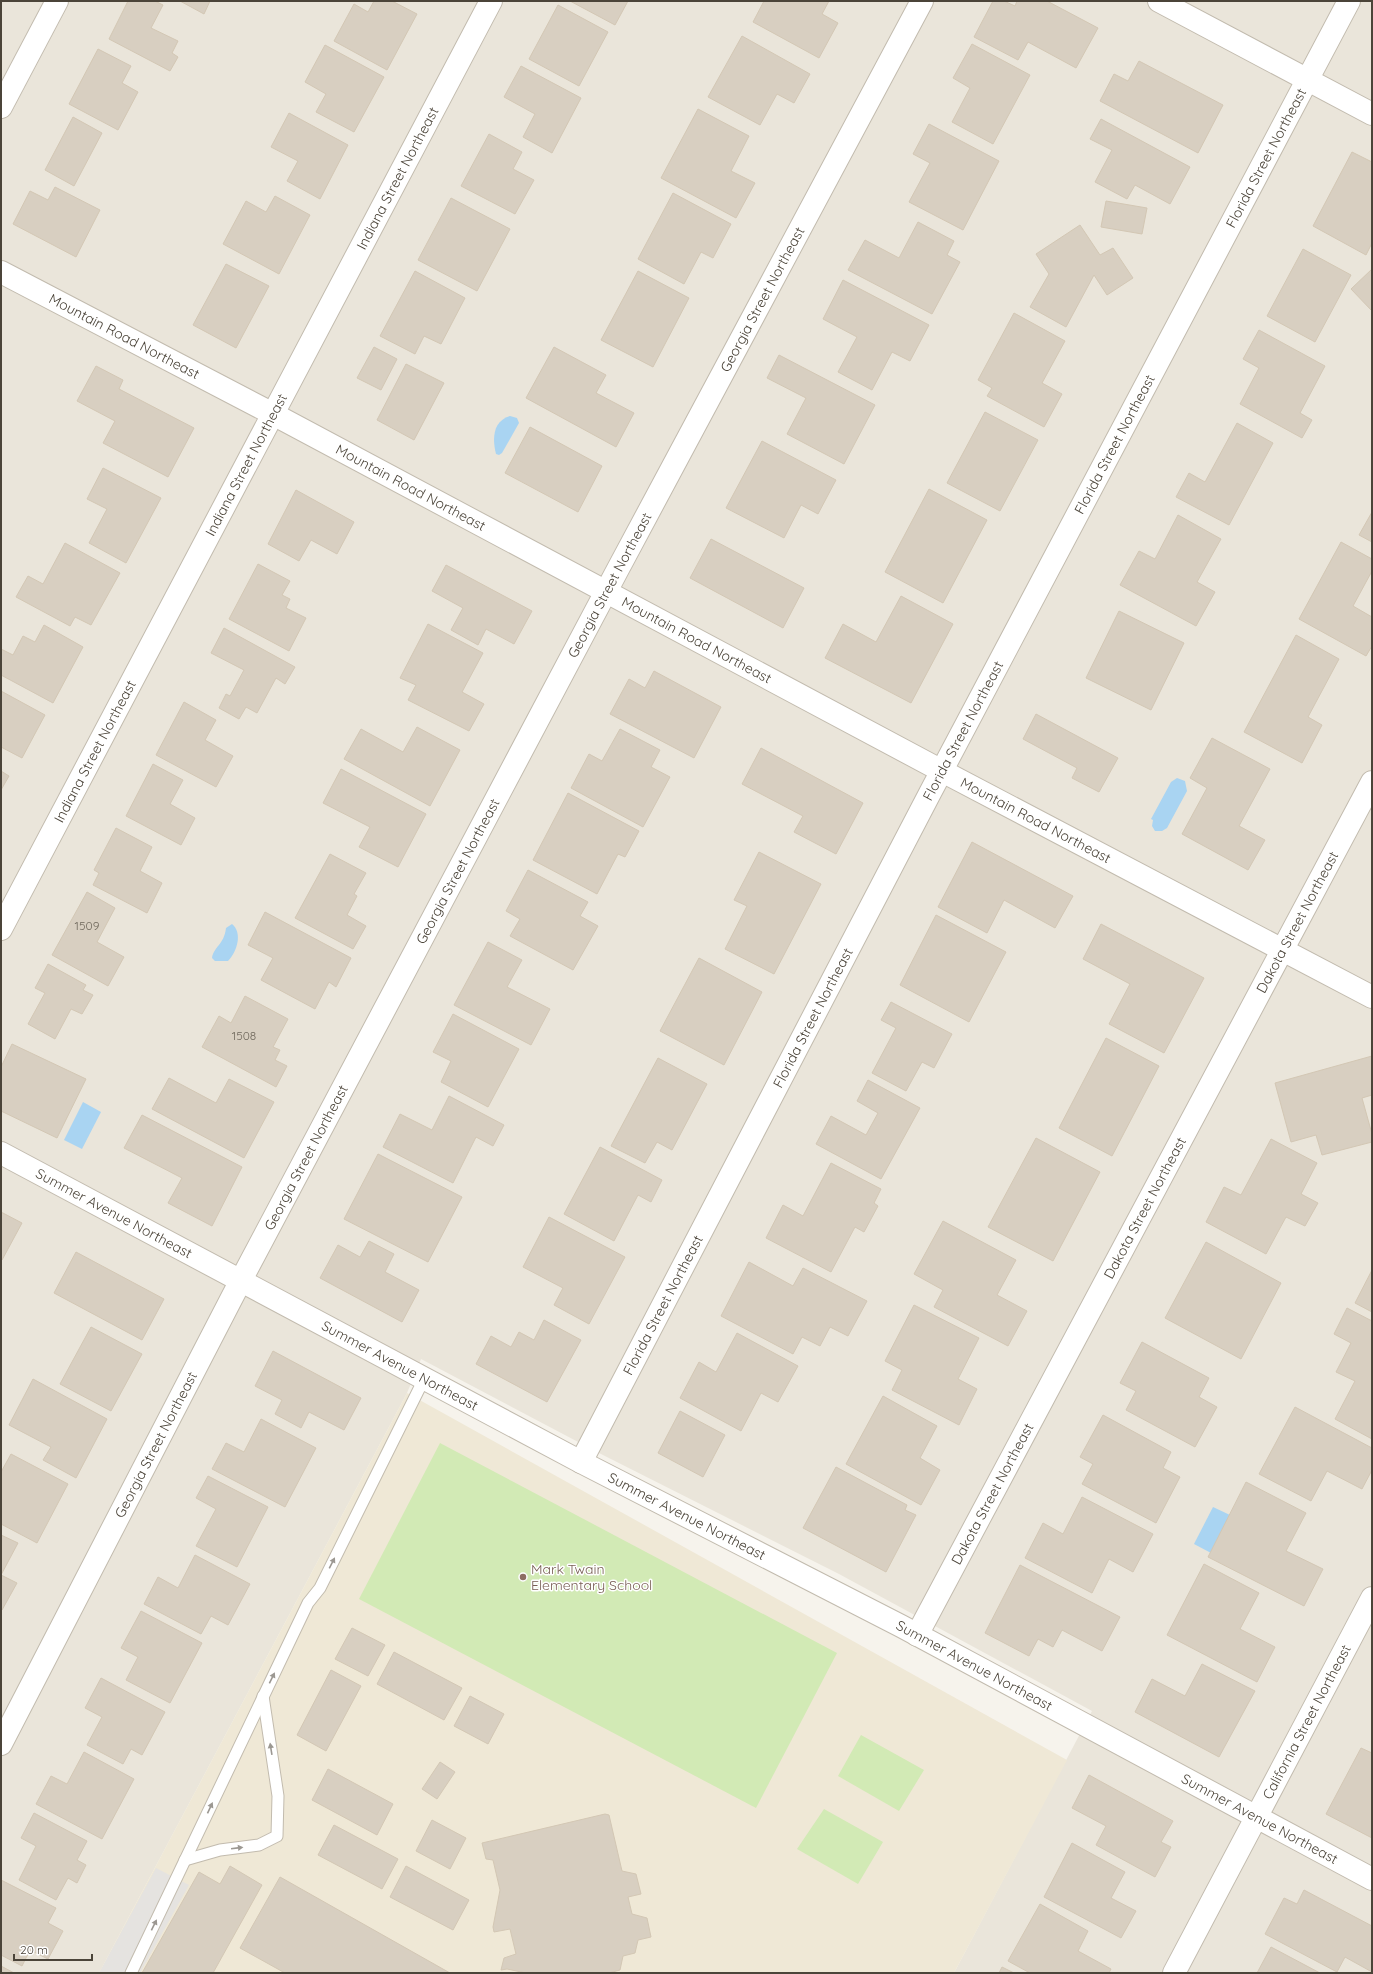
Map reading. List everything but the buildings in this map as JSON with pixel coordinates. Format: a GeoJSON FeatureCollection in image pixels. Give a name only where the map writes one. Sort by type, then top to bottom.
{"type":"FeatureCollection","features":[{"type":"Feature","properties":{"kind":"street"},"geometry":{"type":"LineString","coordinates":[[1,107],[57,1]]}},
{"type":"Feature","properties":{"kind":"street","name":"Indiana Street Northeast"},"geometry":{"type":"LineString","coordinates":[[1,929],[491,1]]}},
{"type":"Feature","properties":{"kind":"street","name":"Georgia Street Northeast"},"geometry":{"type":"LineString","coordinates":[[1,1744],[240,1282],[605,592],[922,1]]}},
{"type":"Feature","properties":{"kind":"street"},"geometry":{"type":"LineString","coordinates":[[1159,1],[1372,114]]}},
{"type":"Feature","properties":{"kind":"street","name":"Florida Street Northeast"},"geometry":{"type":"LineString","coordinates":[[580,1462],[942,771],[1349,1]]}},
{"type":"Feature","properties":{"kind":"street","name":"Mountain Road Northeast"},"geometry":{"type":"LineString","coordinates":[[1,272],[273,414],[942,771],[1372,996]]}},
{"type":"Feature","properties":{"kind":"street","name":"Dakota Street Northeast"},"geometry":{"type":"LineString","coordinates":[[918,1634],[1372,782]]}},
{"type":"Feature","properties":{"kind":"street","name":"Summer Avenue Northeast"},"geometry":{"type":"LineString","coordinates":[[1,1153],[240,1282],[580,1462],[918,1634],[1256,1818],[1372,1879]]}},
{"type":"Feature","properties":{"kind":"street","name":"California Street Northeast"},"geometry":{"type":"LineString","coordinates":[[1174,1973],[1372,1598]]}},
{"type":"Feature","properties":{"kind":"lane"},"geometry":{"type":"LineString","coordinates":[[131,1973],[308,1603],[320,1588],[424,1379]]}},
{"type":"Feature","properties":{"kind":"lane"},"geometry":{"type":"LineString","coordinates":[[185,1860],[220,1850],[259,1845],[277,1836],[278,1796],[263,1696]]}},
{"type":"Feature","properties":{"kind":"shaded area"},"geometry":{"type":"Polygon","coordinates":[[[1,1],[1372,1],[1372,1973],[954,1973],[1092,1711],[839,1574],[599,1453],[421,1359],[407,1393],[99,1973],[1,1973],[1,1]]]}},
{"type":"Feature","properties":{"kind":"shaded area","name":"Mark Twain Elementary School"},"geometry":{"type":"Polygon","coordinates":[[[407,1393],[1067,1760],[954,1973],[99,1973],[407,1393]]]}},
{"type":"Feature","properties":{"kind":"shaded area"},"geometry":{"type":"Polygon","coordinates":[[[156,1868],[189,1885],[140,1973],[99,1973],[156,1868]]]}},
{"type":"Feature","properties":{"kind":"green space"},"geometry":{"type":"Polygon","coordinates":[[[440,1443],[837,1653],[756,1808],[359,1599],[440,1443]]]}},
{"type":"Feature","properties":{"kind":"green space"},"geometry":{"type":"Polygon","coordinates":[[[861,1735],[924,1770],[899,1811],[838,1776],[861,1735]]]}},
{"type":"Feature","properties":{"kind":"green space"},"geometry":{"type":"Polygon","coordinates":[[[824,1809],[883,1842],[858,1884],[797,1849],[824,1809]]]}},
{"type":"Feature","properties":{"kind":"water"},"geometry":{"type":"Polygon","coordinates":[[[510,416],[517,418],[519,423],[502,453],[499,455],[496,454],[494,442],[495,431],[497,426],[504,418],[510,416]]]}},
{"type":"Feature","properties":{"kind":"water"},"geometry":{"type":"Polygon","coordinates":[[[1177,778],[1185,781],[1187,791],[1167,828],[1162,831],[1155,831],[1152,826],[1153,820],[1151,819],[1171,782],[1177,778]]]}},
{"type":"Feature","properties":{"kind":"water"},"geometry":{"type":"Polygon","coordinates":[[[232,924],[238,937],[238,942],[234,953],[228,961],[215,961],[212,958],[213,954],[225,934],[226,928],[232,924]]]}},
{"type":"Feature","properties":{"kind":"water"},"geometry":{"type":"Polygon","coordinates":[[[83,1102],[101,1112],[82,1149],[64,1140],[83,1102]]]}},
{"type":"Feature","properties":{"kind":"water"},"geometry":{"type":"Polygon","coordinates":[[[1213,1507],[1230,1515],[1211,1553],[1194,1544],[1213,1507]]]}},
{"type":"Feature","properties":{"kind":"place","name":"Mark Twain Elementary School"},"geometry":{"type":"Point","coordinates":[523,1577]}}]}
